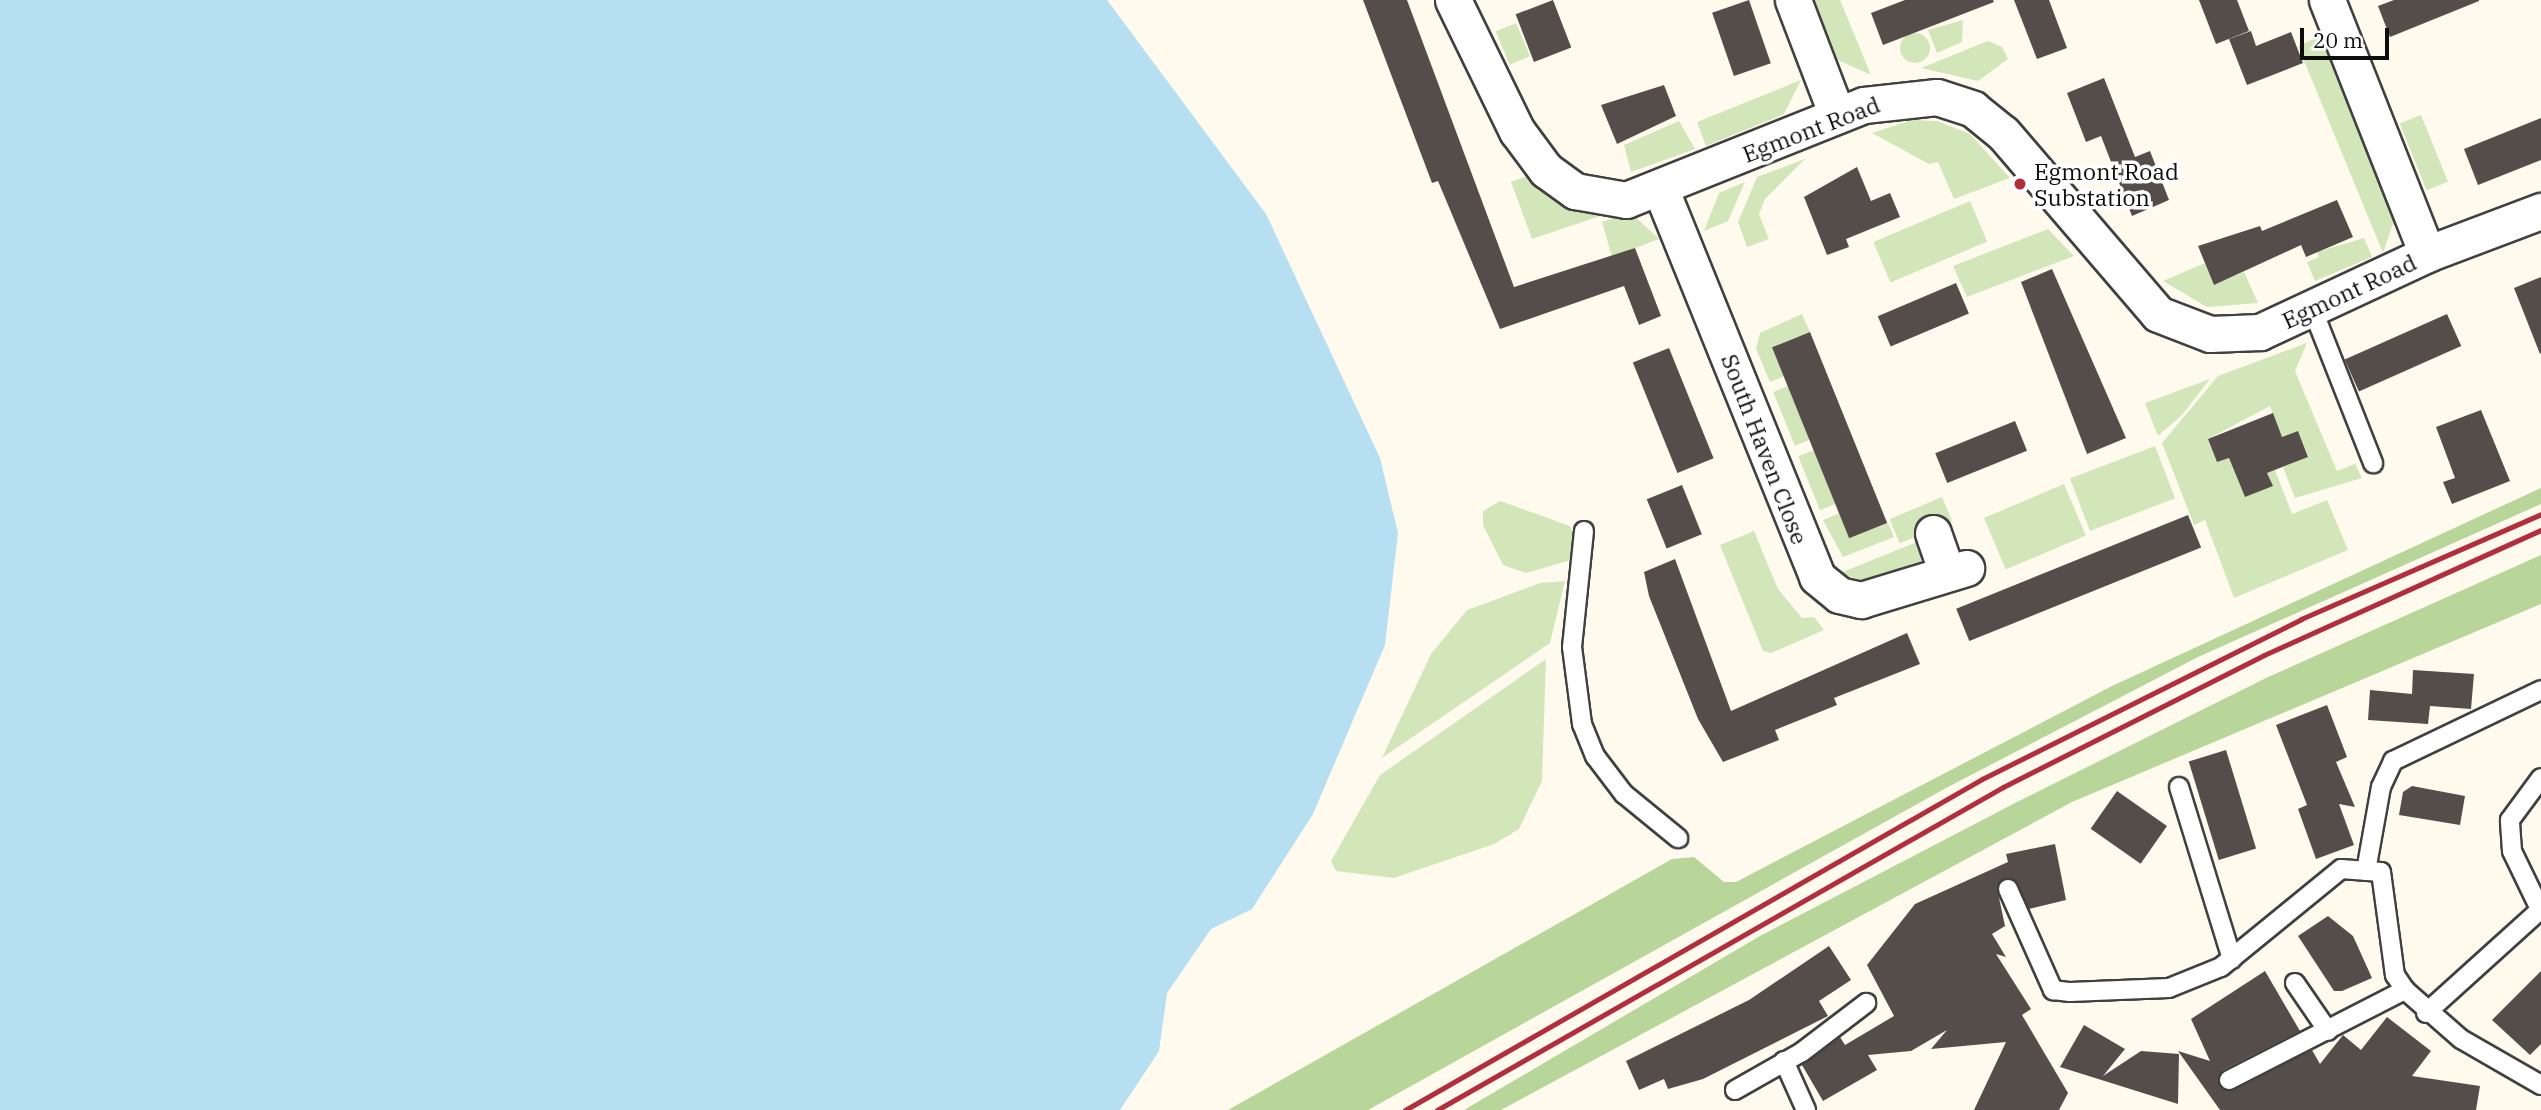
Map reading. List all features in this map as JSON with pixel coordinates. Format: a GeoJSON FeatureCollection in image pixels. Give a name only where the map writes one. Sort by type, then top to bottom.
{"type":"FeatureCollection","features":[{"type":"Feature","properties":{"kind":"street","name":"Egmont Road"},"geometry":{"type":"LineString","coordinates":[[1453,0],[1517,131],[1546,170],[1576,191],[1609,200],[1661,190],[1837,115],[1917,95],[1973,109],[2003,133],[2136,292],[2186,329],[2260,332],[2427,254],[2541,211]]}},
{"type":"Feature","properties":{"kind":"street"},"geometry":{"type":"LineString","coordinates":[[1793,0],[1837,115]]}},
{"type":"Feature","properties":{"kind":"street"},"geometry":{"type":"LineString","coordinates":[[2327,0],[2427,254]]}},
{"type":"Feature","properties":{"kind":"street","name":"South Haven Close"},"geometry":{"type":"LineString","coordinates":[[1661,190],[1817,577],[1839,595],[1861,600],[1957,570],[1933,533]]}},
{"type":"Feature","properties":{"kind":"lane"},"geometry":{"type":"LineString","coordinates":[[2312,309],[2373,463]]}},
{"type":"Feature","properties":{"kind":"lane"},"geometry":{"type":"LineString","coordinates":[[1584,531],[1572,647],[1583,724],[1595,756],[1624,794],[1678,838]]}},
{"type":"Feature","properties":{"kind":"lane"},"geometry":{"type":"LineString","coordinates":[[2366,871],[2381,788],[2393,761],[2541,690]]}},
{"type":"Feature","properties":{"kind":"lane"},"geometry":{"type":"LineString","coordinates":[[2426,1013],[2541,909],[2512,851],[2510,820],[2541,778]]}},
{"type":"Feature","properties":{"kind":"lane"},"geometry":{"type":"LineString","coordinates":[[2179,787],[2232,959]]}},
{"type":"Feature","properties":{"kind":"lane"},"geometry":{"type":"LineString","coordinates":[[2008,889],[2053,990],[2169,988],[2232,959],[2341,869],[2381,872],[2395,975],[2405,990],[2426,1013],[2541,1085]]}},
{"type":"Feature","properties":{"kind":"lane"},"geometry":{"type":"LineString","coordinates":[[2295,983],[2328,1031]]}},
{"type":"Feature","properties":{"kind":"lane"},"geometry":{"type":"LineString","coordinates":[[2229,1080],[2405,990]]}},
{"type":"Feature","properties":{"kind":"lane"},"geometry":{"type":"LineString","coordinates":[[1735,1090],[1784,1061],[1866,1003]]}},
{"type":"Feature","properties":{"kind":"lane"},"geometry":{"type":"LineString","coordinates":[[1784,1061],[1806,1110]]}},
{"type":"Feature","properties":{"kind":"green space"},"geometry":{"type":"Polygon","coordinates":[[[1814,0],[1840,0],[1871,75],[1838,60],[1814,0]]]}},
{"type":"Feature","properties":{"kind":"green space"},"geometry":{"type":"Polygon","coordinates":[[[1963,20],[1962,42],[1937,53],[1928,30],[1963,20]]]}},
{"type":"Feature","properties":{"kind":"green space"},"geometry":{"type":"Polygon","coordinates":[[[1516,23],[1530,56],[1510,65],[1496,32],[1516,23]]]}},
{"type":"Feature","properties":{"kind":"green space"},"geometry":{"type":"Polygon","coordinates":[[[1915,33],[1921,34],[1929,42],[1929,54],[1921,62],[1915,63],[1909,62],[1901,54],[1900,48],[1901,42],[1909,34],[1915,33]]]}},
{"type":"Feature","properties":{"kind":"green space"},"geometry":{"type":"Polygon","coordinates":[[[2321,36],[2395,218],[2383,253],[2298,46],[2321,36]]]}},
{"type":"Feature","properties":{"kind":"green space"},"geometry":{"type":"Polygon","coordinates":[[[1988,41],[2002,47],[2008,59],[1978,81],[1921,68],[1988,41]]]}},
{"type":"Feature","properties":{"kind":"green space"},"geometry":{"type":"Polygon","coordinates":[[[1801,80],[1784,114],[1706,146],[1697,122],[1801,80]]]}},
{"type":"Feature","properties":{"kind":"green space"},"geometry":{"type":"Polygon","coordinates":[[[2421,115],[2448,182],[2427,190],[2400,124],[2421,115]]]}},
{"type":"Feature","properties":{"kind":"green space"},"geometry":{"type":"Polygon","coordinates":[[[1912,120],[1937,121],[1970,134],[2010,178],[1954,199],[1938,162],[1929,164],[1872,133],[1912,120]]]}},
{"type":"Feature","properties":{"kind":"green space"},"geometry":{"type":"Polygon","coordinates":[[[1679,121],[1695,149],[1631,172],[1624,145],[1679,121]]]}},
{"type":"Feature","properties":{"kind":"green space"},"geometry":{"type":"Polygon","coordinates":[[[1805,159],[1765,199],[1759,214],[1769,239],[1747,247],[1738,222],[1757,177],[1805,159]]]}},
{"type":"Feature","properties":{"kind":"green space"},"geometry":{"type":"Polygon","coordinates":[[[1528,176],[1565,202],[1612,212],[1532,239],[1511,182],[1528,176]]]}},
{"type":"Feature","properties":{"kind":"green space"},"geometry":{"type":"Polygon","coordinates":[[[1745,182],[1728,221],[1704,231],[1719,193],[1745,182]]]}},
{"type":"Feature","properties":{"kind":"green space"},"geometry":{"type":"Polygon","coordinates":[[[1970,201],[1987,242],[1891,283],[1873,242],[1970,201]]]}},
{"type":"Feature","properties":{"kind":"green space"},"geometry":{"type":"Polygon","coordinates":[[[1630,212],[1659,239],[1612,257],[1602,222],[1630,212]]]}},
{"type":"Feature","properties":{"kind":"green space"},"geometry":{"type":"Polygon","coordinates":[[[2048,229],[2074,256],[1967,297],[1953,266],[2048,229]]]}},
{"type":"Feature","properties":{"kind":"green space"},"geometry":{"type":"Polygon","coordinates":[[[2364,238],[2372,257],[2315,281],[2307,262],[2319,257],[2317,252],[2364,238]]]}},
{"type":"Feature","properties":{"kind":"green space"},"geometry":{"type":"Polygon","coordinates":[[[2205,263],[2214,285],[2244,272],[2258,303],[2207,307],[2163,281],[2205,263]]]}},
{"type":"Feature","properties":{"kind":"green space"},"geometry":{"type":"Polygon","coordinates":[[[1802,314],[1810,332],[1772,347],[1784,376],[1770,382],[1756,349],[1760,333],[1802,314]]]}},
{"type":"Feature","properties":{"kind":"green space"},"geometry":{"type":"Polygon","coordinates":[[[2307,343],[2295,371],[2337,471],[2355,464],[2362,478],[2295,498],[2283,467],[2308,456],[2298,431],[2282,437],[2270,406],[2208,439],[2217,462],[2229,458],[2245,497],[2272,486],[2267,473],[2275,470],[2292,514],[2327,500],[2348,550],[2234,598],[2205,520],[2194,525],[2162,443],[2218,376],[2307,343]]]}},
{"type":"Feature","properties":{"kind":"green space"},"geometry":{"type":"Polygon","coordinates":[[[2210,379],[2182,415],[2158,436],[2145,403],[2210,379]]]}},
{"type":"Feature","properties":{"kind":"green space"},"geometry":{"type":"Polygon","coordinates":[[[1788,386],[1810,440],[1795,446],[1773,392],[1788,386]]]}},
{"type":"Feature","properties":{"kind":"green space"},"geometry":{"type":"Polygon","coordinates":[[[2155,446],[2175,498],[2090,531],[2070,479],[2155,446]]]}},
{"type":"Feature","properties":{"kind":"green space"},"geometry":{"type":"Polygon","coordinates":[[[1814,450],[1836,504],[1820,510],[1798,456],[1814,450]]]}},
{"type":"Feature","properties":{"kind":"green space"},"geometry":{"type":"Polygon","coordinates":[[[2064,484],[2086,536],[2006,570],[1984,518],[2064,484]]]}},
{"type":"Feature","properties":{"kind":"green space"},"geometry":{"type":"Polygon","coordinates":[[[2541,488],[2541,504],[2198,657],[1946,788],[1368,1110],[1228,1110],[1672,859],[1694,857],[1724,882],[1736,882],[2112,686],[2541,488]]]}},
{"type":"Feature","properties":{"kind":"green space"},"geometry":{"type":"Polygon","coordinates":[[[1942,497],[1952,521],[1900,543],[1890,519],[1942,497]]]}},
{"type":"Feature","properties":{"kind":"green space"},"geometry":{"type":"Polygon","coordinates":[[[1500,501],[1570,526],[1577,542],[1571,560],[1526,573],[1503,565],[1483,525],[1483,511],[1500,501]]]}},
{"type":"Feature","properties":{"kind":"green space"},"geometry":{"type":"Polygon","coordinates":[[[1840,513],[1850,538],[1888,523],[1894,537],[1843,557],[1823,520],[1840,513]]]}},
{"type":"Feature","properties":{"kind":"green space"},"geometry":{"type":"Polygon","coordinates":[[[1754,531],[1778,589],[1802,618],[1814,617],[1824,630],[1771,653],[1763,651],[1720,545],[1754,531]]]}},
{"type":"Feature","properties":{"kind":"green space"},"geometry":{"type":"Polygon","coordinates":[[[1922,540],[1921,564],[1872,584],[1840,573],[1922,540]]]}},
{"type":"Feature","properties":{"kind":"green space"},"geometry":{"type":"Polygon","coordinates":[[[2541,555],[2541,604],[2072,802],[1501,1110],[1464,1110],[1760,936],[2017,802],[2266,678],[2541,555]]]}},
{"type":"Feature","properties":{"kind":"green space"},"geometry":{"type":"Polygon","coordinates":[[[1565,581],[1550,643],[1382,758],[1431,654],[1467,610],[1540,583],[1565,581]]]}},
{"type":"Feature","properties":{"kind":"green space"},"geometry":{"type":"Polygon","coordinates":[[[1546,659],[1542,781],[1519,829],[1494,844],[1394,878],[1336,871],[1331,861],[1380,775],[1546,659]]]}},
{"type":"Feature","properties":{"kind":"water"},"geometry":{"type":"Polygon","coordinates":[[[0,0],[1107,0],[1266,214],[1380,458],[1398,533],[1385,645],[1313,814],[1252,909],[1211,929],[1167,993],[1159,1051],[1120,1110],[0,1110],[0,0]]]}},
{"type":"Feature","properties":{"kind":"building"},"geometry":{"type":"Polygon","coordinates":[[[1363,0],[1407,0],[1514,287],[1635,248],[1661,316],[1639,325],[1624,286],[1500,329],[1438,181],[1432,183],[1363,0]]]}},
{"type":"Feature","properties":{"kind":"building"},"geometry":{"type":"Polygon","coordinates":[[[1553,0],[1571,48],[1534,62],[1516,14],[1553,0]]]}},
{"type":"Feature","properties":{"kind":"building"},"geometry":{"type":"Polygon","coordinates":[[[1749,0],[1771,63],[1734,76],[1712,13],[1749,0]]]}},
{"type":"Feature","properties":{"kind":"building"},"geometry":{"type":"Polygon","coordinates":[[[1905,0],[1994,2],[1883,45],[1871,13],[1905,0]]]}},
{"type":"Feature","properties":{"kind":"building"},"geometry":{"type":"Polygon","coordinates":[[[2014,0],[2049,0],[2067,48],[2037,59],[2014,0]]]}},
{"type":"Feature","properties":{"kind":"building"},"geometry":{"type":"Polygon","coordinates":[[[2199,0],[2237,0],[2249,31],[2216,44],[2199,0]]]}},
{"type":"Feature","properties":{"kind":"building"},"geometry":{"type":"Polygon","coordinates":[[[2394,0],[2479,1],[2390,37],[2378,6],[2394,0]]]}},
{"type":"Feature","properties":{"kind":"building"},"geometry":{"type":"Polygon","coordinates":[[[2251,31],[2256,46],[2291,32],[2303,63],[2247,85],[2229,39],[2251,31]]]}},
{"type":"Feature","properties":{"kind":"building"},"geometry":{"type":"Polygon","coordinates":[[[2104,78],[2135,157],[2150,151],[2169,200],[2132,216],[2101,136],[2086,142],[2067,93],[2104,78]]]}},
{"type":"Feature","properties":{"kind":"building"},"geometry":{"type":"Polygon","coordinates":[[[1664,85],[1676,116],[1617,144],[1601,105],[1664,85]]]}},
{"type":"Feature","properties":{"kind":"building"},"geometry":{"type":"Polygon","coordinates":[[[2541,118],[2541,160],[2478,185],[2464,149],[2541,118]]]}},
{"type":"Feature","properties":{"kind":"building"},"geometry":{"type":"Polygon","coordinates":[[[1857,167],[1871,201],[1890,193],[1900,217],[1846,239],[1849,247],[1827,255],[1804,197],[1857,167]]]}},
{"type":"Feature","properties":{"kind":"building"},"geometry":{"type":"Polygon","coordinates":[[[2337,200],[2353,237],[2306,257],[2301,245],[2214,285],[2198,246],[2260,226],[2262,231],[2337,200]]]}},
{"type":"Feature","properties":{"kind":"building"},"geometry":{"type":"Polygon","coordinates":[[[2052,269],[2126,438],[2087,454],[2021,282],[2052,269]]]}},
{"type":"Feature","properties":{"kind":"building"},"geometry":{"type":"Polygon","coordinates":[[[2541,277],[2541,353],[2540,354],[2514,288],[2541,277]]]}},
{"type":"Feature","properties":{"kind":"building"},"geometry":{"type":"Polygon","coordinates":[[[1956,283],[1969,313],[1891,347],[1878,316],[1956,283]]]}},
{"type":"Feature","properties":{"kind":"building"},"geometry":{"type":"Polygon","coordinates":[[[2447,314],[2461,346],[2359,392],[2345,360],[2447,314]]]}},
{"type":"Feature","properties":{"kind":"building"},"geometry":{"type":"Polygon","coordinates":[[[1810,332],[1887,523],[1849,538],[1772,347],[1810,332]]]}},
{"type":"Feature","properties":{"kind":"building"},"geometry":{"type":"Polygon","coordinates":[[[1669,348],[1714,458],[1677,473],[1633,363],[1669,348]]]}},
{"type":"Feature","properties":{"kind":"building"},"geometry":{"type":"Polygon","coordinates":[[[2481,410],[2510,481],[2452,504],[2443,482],[2455,478],[2436,427],[2481,410]]]}},
{"type":"Feature","properties":{"kind":"building"},"geometry":{"type":"Polygon","coordinates":[[[2273,413],[2282,437],[2298,431],[2308,457],[2267,473],[2273,486],[2245,497],[2229,458],[2217,462],[2208,439],[2273,413]]]}},
{"type":"Feature","properties":{"kind":"building"},"geometry":{"type":"Polygon","coordinates":[[[2015,421],[2027,451],[1947,483],[1935,453],[2015,421]]]}},
{"type":"Feature","properties":{"kind":"building"},"geometry":{"type":"Polygon","coordinates":[[[1682,485],[1702,534],[1667,548],[1647,499],[1682,485]]]}},
{"type":"Feature","properties":{"kind":"building"},"geometry":{"type":"Polygon","coordinates":[[[2188,515],[2201,547],[1969,641],[1956,609],[2188,515]]]}},
{"type":"Feature","properties":{"kind":"building"},"geometry":{"type":"Polygon","coordinates":[[[1675,559],[1731,711],[1907,633],[1920,664],[1834,698],[1837,705],[1775,730],[1779,740],[1723,762],[1698,719],[1649,596],[1644,572],[1675,559]]]}},
{"type":"Feature","properties":{"kind":"building"},"geometry":{"type":"Polygon","coordinates":[[[2413,670],[2474,674],[2471,709],[2430,706],[2428,724],[2368,720],[2370,690],[2412,694],[2413,670]]]}},
{"type":"Feature","properties":{"kind":"building"},"geometry":{"type":"Polygon","coordinates":[[[2327,705],[2347,757],[2336,762],[2355,807],[2339,804],[2354,845],[2316,859],[2298,809],[2307,805],[2276,725],[2327,705]]]}},
{"type":"Feature","properties":{"kind":"building"},"geometry":{"type":"Polygon","coordinates":[[[2226,750],[2256,848],[2219,860],[2189,761],[2226,750]]]}},
{"type":"Feature","properties":{"kind":"building"},"geometry":{"type":"Polygon","coordinates":[[[2412,786],[2465,796],[2460,825],[2399,815],[2403,792],[2412,786]]]}},
{"type":"Feature","properties":{"kind":"building"},"geometry":{"type":"Polygon","coordinates":[[[2117,791],[2167,826],[2141,864],[2091,829],[2117,791]]]}},
{"type":"Feature","properties":{"kind":"building"},"geometry":{"type":"Polygon","coordinates":[[[2055,844],[2066,900],[2029,909],[2015,880],[2003,879],[1997,888],[2005,926],[1992,934],[2006,957],[1996,954],[2031,1009],[2022,1015],[2068,1093],[2059,1110],[1974,1110],[2006,1042],[1931,1049],[1947,1030],[1911,1051],[1868,1055],[1877,1070],[1823,1101],[1802,1065],[1840,1037],[1845,1045],[1894,1016],[1867,965],[1915,904],[2008,862],[2006,854],[2055,844]]]}},
{"type":"Feature","properties":{"kind":"building"},"geometry":{"type":"Polygon","coordinates":[[[2328,916],[2353,936],[2372,978],[2342,991],[2334,991],[2298,936],[2328,916]]]}},
{"type":"Feature","properties":{"kind":"building"},"geometry":{"type":"Polygon","coordinates":[[[1829,946],[1851,980],[1819,1001],[1828,1016],[1703,1079],[1668,1089],[1664,1079],[1639,1090],[1626,1061],[1749,1000],[1829,946]]]}},
{"type":"Feature","properties":{"kind":"building"},"geometry":{"type":"Polygon","coordinates":[[[2265,971],[2300,1031],[2223,1070],[2218,1080],[2222,1089],[2234,1090],[2312,1050],[2320,1064],[2343,1035],[2361,1050],[2387,1017],[2431,1051],[2412,1076],[2480,1086],[2476,1110],[2220,1110],[2178,1051],[2210,1061],[2191,1019],[2265,971]]]}},
{"type":"Feature","properties":{"kind":"building"},"geometry":{"type":"Polygon","coordinates":[[[2541,971],[2541,1044],[2530,1055],[2492,1020],[2541,971]]]}},
{"type":"Feature","properties":{"kind":"building"},"geometry":{"type":"Polygon","coordinates":[[[2084,1025],[2125,1049],[2103,1076],[2141,1051],[2179,1054],[2178,1104],[2060,1067],[2084,1025]]]}},
{"type":"Feature","properties":{"kind":"railway"},"geometry":{"type":"LineString","coordinates":[[1405,1110],[1982,779],[2301,619],[2541,514]]}},
{"type":"Feature","properties":{"kind":"railway"},"geometry":{"type":"LineString","coordinates":[[1437,1110],[2003,787],[2264,655],[2541,530]]}},
{"type":"Feature","properties":{"kind":"place","name":"Egmont Road Substation"},"geometry":{"type":"Point","coordinates":[2020,184]}}]}
